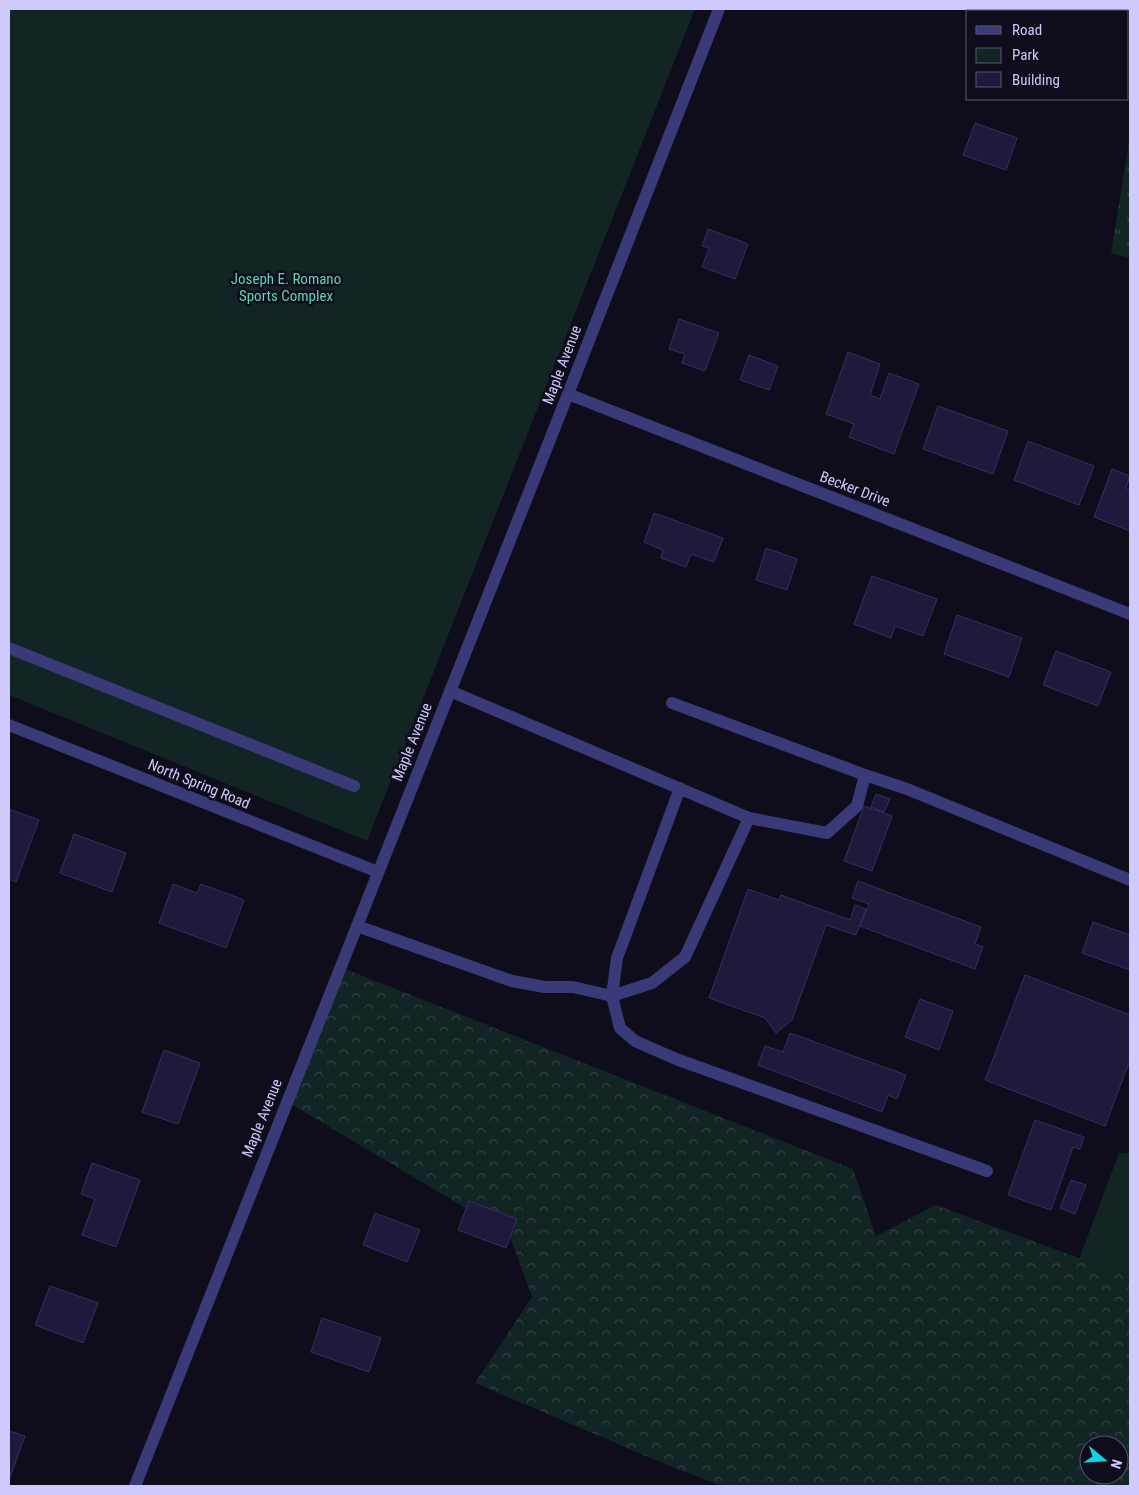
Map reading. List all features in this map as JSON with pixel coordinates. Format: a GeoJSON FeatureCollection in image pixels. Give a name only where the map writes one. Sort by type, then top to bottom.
{"type":"FeatureCollection","features":[{"type":"Feature","properties":{"kind":"street","name":"Maple Avenue"},"geometry":{"type":"LineString","coordinates":[[135,1486],[568,394],[718,9]]}},
{"type":"Feature","properties":{"kind":"street","name":"Becker Drive"},"geometry":{"type":"LineString","coordinates":[[568,394],[1130,614]]}},
{"type":"Feature","properties":{"kind":"street"},"geometry":{"type":"LineString","coordinates":[[9,648],[354,786]]}},
{"type":"Feature","properties":{"kind":"street"},"geometry":{"type":"LineString","coordinates":[[450,690],[749,818],[827,833],[857,806],[865,775]]}},
{"type":"Feature","properties":{"kind":"street"},"geometry":{"type":"LineString","coordinates":[[672,703],[907,789],[1130,880]]}},
{"type":"Feature","properties":{"kind":"street","name":"North Spring Road"},"geometry":{"type":"LineString","coordinates":[[9,725],[378,872]]}},
{"type":"Feature","properties":{"kind":"street"},"geometry":{"type":"LineString","coordinates":[[680,788],[617,958],[612,996],[620,1028],[635,1041],[676,1059],[987,1171]]}},
{"type":"Feature","properties":{"kind":"street"},"geometry":{"type":"LineString","coordinates":[[357,926],[512,981],[545,987],[574,987],[612,996],[652,983],[685,957],[749,818]]}},
{"type":"Feature","properties":{"kind":"green space","name":"Joseph E. Romano Sports Complex"},"geometry":{"type":"Polygon","coordinates":[[[9,9],[695,9],[367,841],[9,695],[9,9]]]}},
{"type":"Feature","properties":{"kind":"green space"},"geometry":{"type":"Polygon","coordinates":[[[1130,135],[1130,258],[1111,253],[1130,135]]]}},
{"type":"Feature","properties":{"kind":"green space"},"geometry":{"type":"Polygon","coordinates":[[[340,967],[853,1169],[876,1236],[936,1205],[1130,1277],[1130,1486],[722,1486],[667,1465],[475,1383],[532,1297],[509,1234],[286,1101],[340,967]]]}},
{"type":"Feature","properties":{"kind":"green space"},"geometry":{"type":"Polygon","coordinates":[[[1119,1153],[1130,1153],[1130,1277],[1079,1259],[1119,1153]]]}},
{"type":"Feature","properties":{"kind":"building"},"geometry":{"type":"Polygon","coordinates":[[[975,123],[1017,138],[1006,170],[963,155],[975,123]]]}},
{"type":"Feature","properties":{"kind":"building"},"geometry":{"type":"Polygon","coordinates":[[[708,229],[748,244],[735,279],[702,267],[709,248],[702,246],[708,229]]]}},
{"type":"Feature","properties":{"kind":"building"},"geometry":{"type":"Polygon","coordinates":[[[679,319],[719,333],[705,371],[682,363],[685,354],[669,349],[679,319]]]}},
{"type":"Feature","properties":{"kind":"building"},"geometry":{"type":"Polygon","coordinates":[[[848,352],[880,364],[870,395],[880,399],[889,373],[919,384],[894,454],[849,437],[854,424],[826,414],[848,352]]]}},
{"type":"Feature","properties":{"kind":"building"},"geometry":{"type":"Polygon","coordinates":[[[749,355],[778,366],[769,390],[740,380],[749,355]]]}},
{"type":"Feature","properties":{"kind":"building"},"geometry":{"type":"Polygon","coordinates":[[[938,406],[1008,431],[993,474],[923,449],[938,406]]]}},
{"type":"Feature","properties":{"kind":"building"},"geometry":{"type":"Polygon","coordinates":[[[1028,441],[1094,466],[1079,505],[1014,480],[1028,441]]]}},
{"type":"Feature","properties":{"kind":"building"},"geometry":{"type":"Polygon","coordinates":[[[1112,469],[1130,476],[1126,488],[1130,490],[1130,531],[1094,517],[1112,469]]]}},
{"type":"Feature","properties":{"kind":"building"},"geometry":{"type":"Polygon","coordinates":[[[654,513],[723,538],[714,562],[691,554],[686,567],[661,558],[663,550],[644,542],[654,513]]]}},
{"type":"Feature","properties":{"kind":"building"},"geometry":{"type":"Polygon","coordinates":[[[766,548],[797,559],[787,590],[756,580],[766,548]]]}},
{"type":"Feature","properties":{"kind":"building"},"geometry":{"type":"Polygon","coordinates":[[[872,576],[937,599],[923,636],[895,626],[891,638],[854,624],[872,576]]]}},
{"type":"Feature","properties":{"kind":"building"},"geometry":{"type":"Polygon","coordinates":[[[957,615],[1022,638],[1009,677],[944,654],[957,615]]]}},
{"type":"Feature","properties":{"kind":"building"},"geometry":{"type":"Polygon","coordinates":[[[1056,651],[1111,672],[1098,706],[1043,685],[1056,651]]]}},
{"type":"Feature","properties":{"kind":"building"},"geometry":{"type":"Polygon","coordinates":[[[876,794],[890,799],[884,812],[871,807],[876,794]]]}},
{"type":"Feature","properties":{"kind":"building"},"geometry":{"type":"Polygon","coordinates":[[[864,806],[892,816],[872,871],[844,861],[864,806]]]}},
{"type":"Feature","properties":{"kind":"building"},"geometry":{"type":"Polygon","coordinates":[[[9,809],[39,820],[16,882],[9,879],[9,809]]]}},
{"type":"Feature","properties":{"kind":"building"},"geometry":{"type":"Polygon","coordinates":[[[74,834],[126,853],[112,892],[60,873],[74,834]]]}},
{"type":"Feature","properties":{"kind":"building"},"geometry":{"type":"Polygon","coordinates":[[[858,881],[981,927],[975,944],[983,947],[975,969],[860,926],[869,904],[852,898],[858,881]]]}},
{"type":"Feature","properties":{"kind":"building"},"geometry":{"type":"Polygon","coordinates":[[[173,884],[197,893],[201,884],[244,900],[226,948],[159,923],[173,884]]]}},
{"type":"Feature","properties":{"kind":"building"},"geometry":{"type":"Polygon","coordinates":[[[748,889],[779,900],[781,895],[850,920],[855,905],[866,909],[856,935],[826,925],[792,1020],[776,1033],[765,1018],[709,998],[748,889]]]}},
{"type":"Feature","properties":{"kind":"building"},"geometry":{"type":"Polygon","coordinates":[[[1093,922],[1130,935],[1130,970],[1082,953],[1093,922]]]}},
{"type":"Feature","properties":{"kind":"building"},"geometry":{"type":"Polygon","coordinates":[[[1025,975],[1130,1015],[1130,1060],[1105,1126],[985,1080],[1025,975]]]}},
{"type":"Feature","properties":{"kind":"building"},"geometry":{"type":"Polygon","coordinates":[[[920,999],[953,1011],[939,1050],[905,1037],[920,999]]]}},
{"type":"Feature","properties":{"kind":"building"},"geometry":{"type":"Polygon","coordinates":[[[790,1033],[906,1075],[897,1099],[888,1095],[882,1112],[758,1065],[765,1046],[783,1052],[790,1033]]]}},
{"type":"Feature","properties":{"kind":"building"},"geometry":{"type":"Polygon","coordinates":[[[164,1050],[200,1063],[178,1124],[142,1112],[164,1050]]]}},
{"type":"Feature","properties":{"kind":"building"},"geometry":{"type":"Polygon","coordinates":[[[1035,1120],[1084,1137],[1080,1149],[1073,1147],[1051,1210],[1008,1195],[1035,1120]]]}},
{"type":"Feature","properties":{"kind":"building"},"geometry":{"type":"Polygon","coordinates":[[[92,1163],[140,1180],[116,1247],[82,1235],[95,1199],[81,1194],[92,1163]]]}},
{"type":"Feature","properties":{"kind":"building"},"geometry":{"type":"Polygon","coordinates":[[[1071,1180],[1086,1185],[1075,1214],[1060,1208],[1071,1180]]]}},
{"type":"Feature","properties":{"kind":"building"},"geometry":{"type":"Polygon","coordinates":[[[469,1201],[517,1219],[506,1248],[458,1230],[469,1201]]]}},
{"type":"Feature","properties":{"kind":"building"},"geometry":{"type":"Polygon","coordinates":[[[375,1213],[420,1230],[407,1262],[363,1245],[375,1213]]]}},
{"type":"Feature","properties":{"kind":"building"},"geometry":{"type":"Polygon","coordinates":[[[50,1286],[98,1303],[83,1343],[35,1325],[50,1286]]]}},
{"type":"Feature","properties":{"kind":"building"},"geometry":{"type":"Polygon","coordinates":[[[322,1318],[381,1338],[369,1372],[311,1352],[322,1318]]]}},
{"type":"Feature","properties":{"kind":"building"},"geometry":{"type":"Polygon","coordinates":[[[9,1431],[25,1436],[9,1480],[9,1431]]]}}]}
